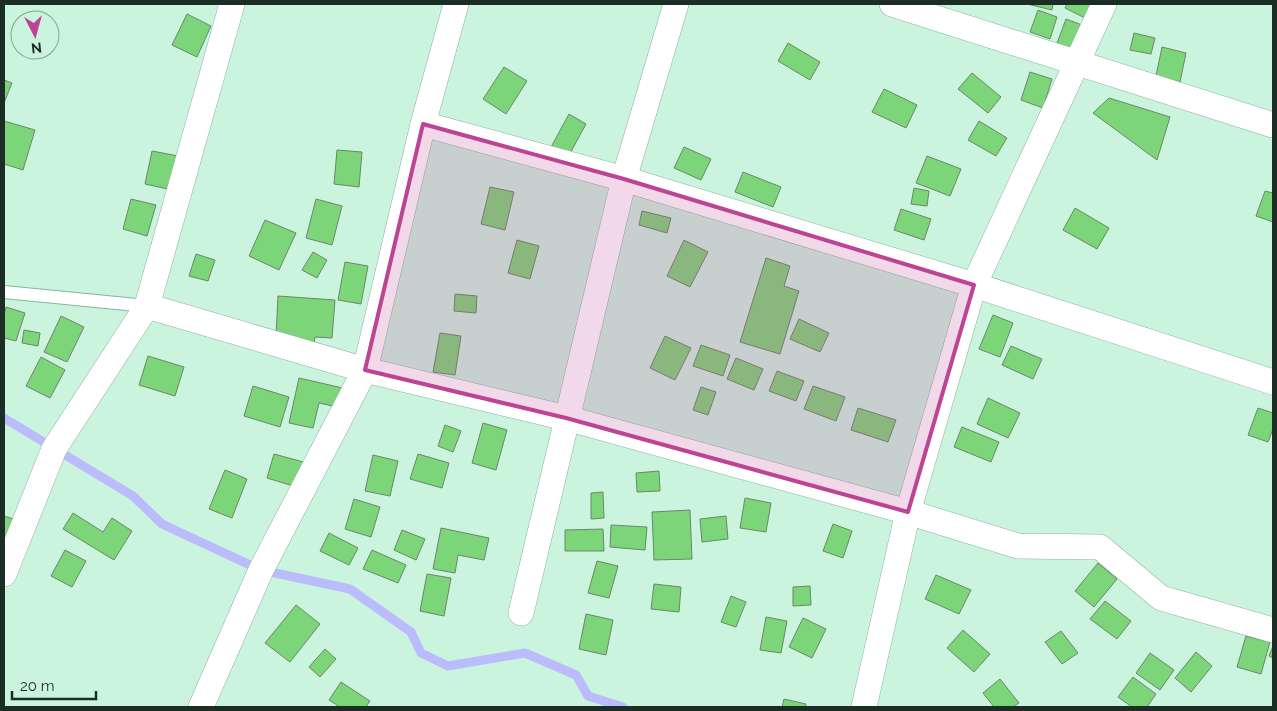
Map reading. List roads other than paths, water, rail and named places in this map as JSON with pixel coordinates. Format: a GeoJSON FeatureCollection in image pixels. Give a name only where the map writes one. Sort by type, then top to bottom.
{"type":"FeatureCollection","features":[{"type":"Feature","properties":{"kind":"street"},"geometry":{"type":"LineString","coordinates":[[4,574],[54,449],[147,306],[232,4]]}},
{"type":"Feature","properties":{"kind":"street"},"geometry":{"type":"LineString","coordinates":[[201,707],[261,570],[365,370],[423,124],[456,4]]}},
{"type":"Feature","properties":{"kind":"street"},"geometry":{"type":"LineString","coordinates":[[521,613],[624,179],[676,4]]}},
{"type":"Feature","properties":{"kind":"street"},"geometry":{"type":"LineString","coordinates":[[892,4],[1273,125]]}},
{"type":"Feature","properties":{"kind":"street"},"geometry":{"type":"LineString","coordinates":[[864,707],[908,512],[974,285],[1104,4]]}},
{"type":"Feature","properties":{"kind":"street"},"geometry":{"type":"LineString","coordinates":[[423,124],[624,179],[974,285],[1273,382]]}},
{"type":"Feature","properties":{"kind":"street"},"geometry":{"type":"LineString","coordinates":[[147,306],[365,370],[566,418],[908,512],[1018,546],[1100,547],[1161,598],[1273,630]]}},
{"type":"Feature","properties":{"kind":"lane"},"geometry":{"type":"LineString","coordinates":[[4,292],[147,306]]}},
{"type":"Feature","properties":{"kind":"waterway"},"geometry":{"type":"LineString","coordinates":[[4,418],[133,496],[162,524],[261,570],[350,589],[411,632],[421,653],[448,666],[525,653],[576,675],[588,696],[623,707]]}}]}
